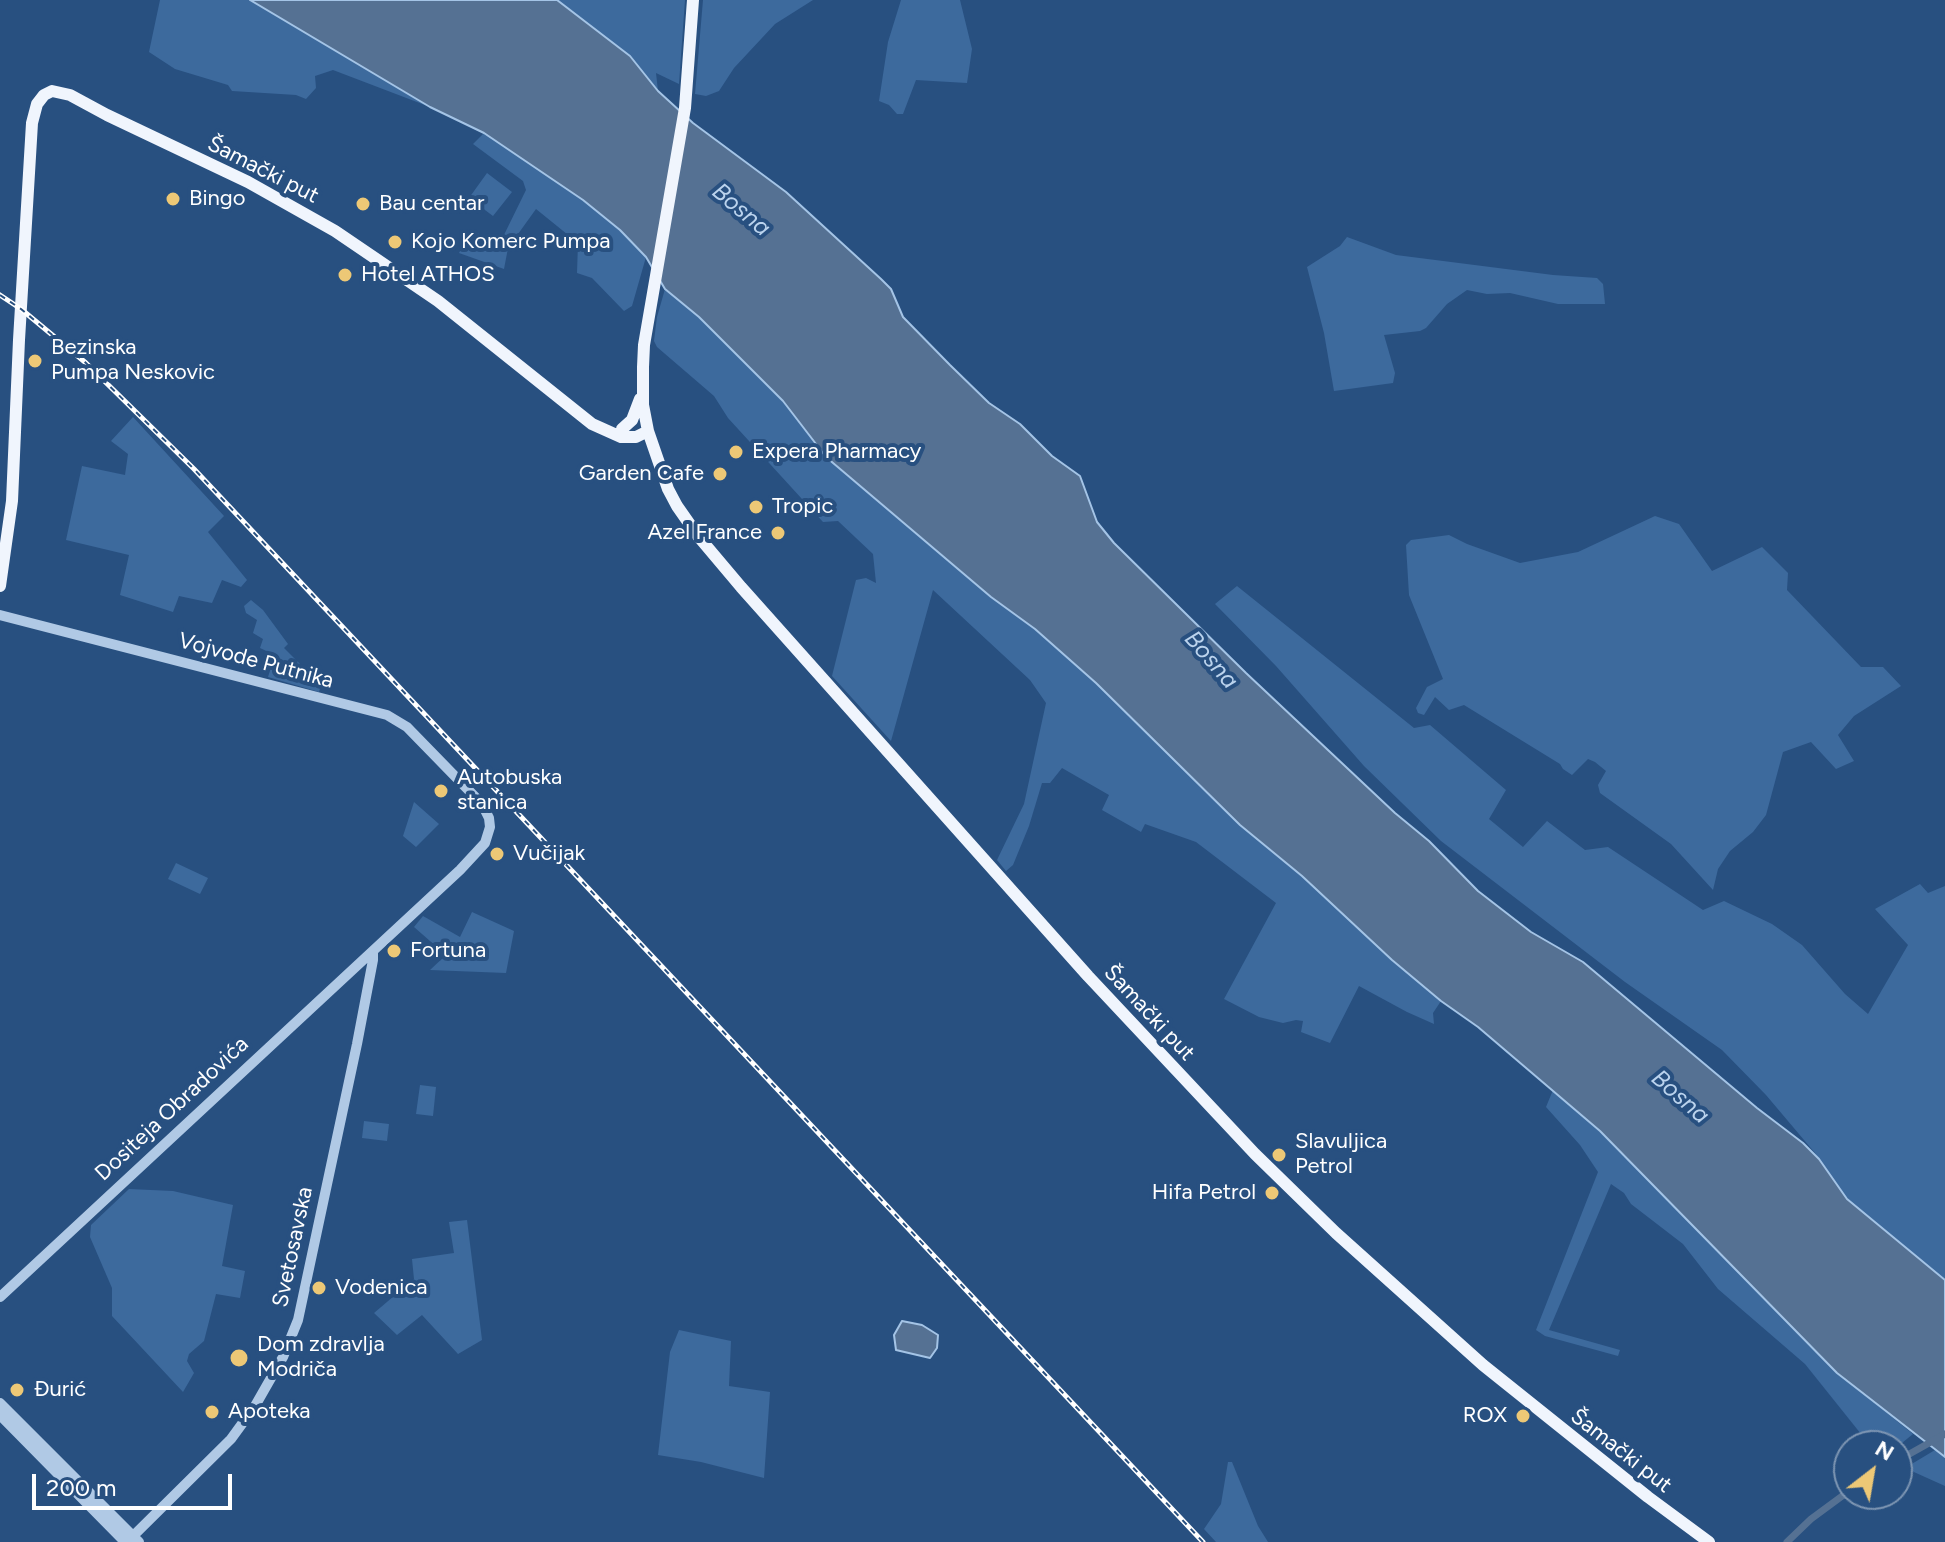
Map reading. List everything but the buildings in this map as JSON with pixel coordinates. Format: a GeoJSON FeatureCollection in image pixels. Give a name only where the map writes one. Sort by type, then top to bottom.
{"type":"FeatureCollection","features":[{"type":"Feature","properties":{"kind":"main road"},"geometry":{"type":"LineString","coordinates":[[648,431],[643,389],[644,345],[685,108],[693,0]]}},
{"type":"Feature","properties":{"kind":"main road","name":"Šamački put"},"geometry":{"type":"LineString","coordinates":[[0,586],[12,501],[34,113],[41,98],[52,91],[62,91],[248,182],[335,231],[438,301],[603,430],[621,437],[636,437],[648,431],[668,489],[698,536],[1166,1061],[1255,1154],[1392,1284],[1544,1415],[1709,1542]]}},
{"type":"Feature","properties":{"kind":"main road"},"geometry":{"type":"LineString","coordinates":[[622,429],[634,417],[643,389]]}},
{"type":"Feature","properties":{"kind":"main road"},"geometry":{"type":"LineString","coordinates":[[603,430],[637,426],[648,431]]}},
{"type":"Feature","properties":{"kind":"street","name":"Vojvode Putnika"},"geometry":{"type":"LineString","coordinates":[[0,615],[387,715],[407,727],[473,794]]}},
{"type":"Feature","properties":{"kind":"street","name":"Dositeja Obradovića"},"geometry":{"type":"LineString","coordinates":[[0,1297],[476,855],[488,836],[489,818],[473,794]]}},
{"type":"Feature","properties":{"kind":"street","name":"Svetosavska"},"geometry":{"type":"LineString","coordinates":[[131,1540],[231,1439],[255,1406],[283,1357],[298,1320],[357,1044],[373,952]]}},
{"type":"Feature","properties":{"kind":"street"},"geometry":{"type":"LineString","coordinates":[[0,1403],[131,1540]]}},
{"type":"Feature","properties":{"kind":"street"},"geometry":{"type":"LineString","coordinates":[[0,1415],[131,1540]]}},
{"type":"Feature","properties":{"kind":"shaded area"},"geometry":{"type":"Polygon","coordinates":[[[160,0],[250,0],[430,107],[333,70],[315,76],[316,88],[306,99],[296,95],[232,91],[228,85],[175,69],[149,52],[160,0]]]}},
{"type":"Feature","properties":{"kind":"shaded area"},"geometry":{"type":"Polygon","coordinates":[[[557,0],[685,0],[679,84],[656,73],[658,91],[630,56],[557,0]]]}},
{"type":"Feature","properties":{"kind":"shaded area"},"geometry":{"type":"Polygon","coordinates":[[[703,0],[813,0],[775,24],[734,68],[719,91],[706,96],[695,94],[703,0]]]}},
{"type":"Feature","properties":{"kind":"shaded area"},"geometry":{"type":"Polygon","coordinates":[[[901,0],[960,0],[972,49],[967,83],[916,80],[903,114],[897,114],[889,105],[879,101],[888,42],[901,0]]]}},
{"type":"Feature","properties":{"kind":"shaded area"},"geometry":{"type":"Polygon","coordinates":[[[484,133],[583,200],[620,230],[646,257],[632,306],[624,311],[592,278],[577,273],[578,243],[536,209],[508,248],[504,269],[459,253],[471,230],[501,241],[526,190],[523,181],[473,144],[484,133]]]}},
{"type":"Feature","properties":{"kind":"shaded area"},"geometry":{"type":"Polygon","coordinates":[[[487,173],[512,192],[493,216],[469,198],[487,173]]]}},
{"type":"Feature","properties":{"kind":"shaded area"},"geometry":{"type":"Polygon","coordinates":[[[1347,237],[1396,255],[1597,278],[1603,284],[1605,304],[1558,304],[1510,293],[1487,294],[1467,290],[1447,304],[1426,328],[1384,335],[1395,373],[1393,383],[1334,391],[1324,333],[1307,267],[1340,246],[1347,237]]]}},
{"type":"Feature","properties":{"kind":"shaded area"},"geometry":{"type":"Polygon","coordinates":[[[665,289],[699,317],[783,402],[826,457],[991,597],[1035,629],[1096,683],[1240,825],[1302,876],[1441,1001],[1433,1013],[1434,1024],[1359,986],[1330,1043],[1301,1032],[1303,1021],[1283,1023],[1259,1017],[1224,999],[1276,903],[1196,842],[1145,824],[1141,832],[1102,810],[1109,795],[1062,768],[1050,783],[1042,783],[1029,826],[1013,865],[1006,871],[997,860],[1024,804],[1046,703],[1030,680],[933,590],[891,741],[832,676],[856,580],[866,578],[876,583],[873,554],[838,521],[823,522],[728,418],[714,396],[657,347],[654,341],[657,317],[665,289]]]}},
{"type":"Feature","properties":{"kind":"shaded area"},"geometry":{"type":"Polygon","coordinates":[[[133,417],[224,516],[208,532],[247,580],[241,587],[222,580],[212,603],[179,596],[173,612],[120,595],[129,555],[66,540],[82,466],[125,475],[128,454],[111,441],[133,417]]]}},
{"type":"Feature","properties":{"kind":"shaded area"},"geometry":{"type":"Polygon","coordinates":[[[1655,516],[1679,524],[1712,571],[1762,547],[1788,573],[1787,590],[1861,667],[1883,667],[1901,686],[1854,716],[1838,735],[1854,761],[1836,769],[1811,742],[1783,752],[1766,815],[1753,832],[1730,851],[1718,869],[1713,890],[1671,844],[1600,793],[1598,785],[1606,771],[1595,762],[1588,759],[1572,775],[1560,764],[1464,705],[1449,710],[1435,697],[1424,715],[1418,713],[1416,708],[1427,687],[1443,679],[1409,595],[1406,545],[1411,540],[1449,535],[1520,563],[1578,552],[1655,516]]]}},
{"type":"Feature","properties":{"kind":"shaded area"},"geometry":{"type":"Polygon","coordinates":[[[1237,586],[1414,728],[1430,725],[1506,790],[1489,819],[1523,847],[1547,821],[1585,850],[1608,847],[1703,910],[1724,901],[1772,924],[1802,945],[1845,994],[1868,1014],[1908,945],[1875,909],[1920,884],[1928,893],[1945,886],[1945,1280],[1847,1199],[1815,1153],[1766,1095],[1722,1050],[1625,982],[1441,841],[1364,766],[1276,666],[1215,604],[1237,586]]]}},
{"type":"Feature","properties":{"kind":"shaded area"},"geometry":{"type":"Polygon","coordinates":[[[251,600],[263,610],[288,644],[284,648],[321,685],[319,692],[268,677],[275,655],[260,648],[263,639],[253,633],[257,620],[246,613],[244,606],[251,600]]]}},
{"type":"Feature","properties":{"kind":"shaded area"},"geometry":{"type":"Polygon","coordinates":[[[414,802],[439,824],[416,847],[403,836],[414,802]]]}},
{"type":"Feature","properties":{"kind":"shaded area"},"geometry":{"type":"Polygon","coordinates":[[[176,863],[208,878],[200,894],[168,879],[176,863]]]}},
{"type":"Feature","properties":{"kind":"shaded area"},"geometry":{"type":"Polygon","coordinates":[[[472,912],[514,931],[506,973],[430,970],[446,955],[414,927],[423,916],[460,937],[472,912]]]}},
{"type":"Feature","properties":{"kind":"shaded area"},"geometry":{"type":"Polygon","coordinates":[[[420,1085],[436,1087],[433,1116],[416,1114],[420,1085]]]}},
{"type":"Feature","properties":{"kind":"shaded area"},"geometry":{"type":"Polygon","coordinates":[[[1553,1090],[1613,1144],[1837,1373],[1908,1430],[1858,1430],[1805,1364],[1718,1289],[1683,1244],[1631,1204],[1624,1193],[1611,1184],[1549,1330],[1620,1350],[1618,1356],[1545,1336],[1536,1330],[1598,1172],[1580,1145],[1546,1107],[1553,1090]]]}},
{"type":"Feature","properties":{"kind":"shaded area"},"geometry":{"type":"Polygon","coordinates":[[[364,1121],[389,1124],[387,1141],[362,1138],[364,1121]]]}},
{"type":"Feature","properties":{"kind":"shaded area"},"geometry":{"type":"Polygon","coordinates":[[[129,1189],[173,1191],[233,1205],[222,1266],[245,1271],[240,1298],[216,1294],[204,1341],[189,1354],[187,1361],[194,1373],[183,1392],[112,1316],[112,1288],[90,1237],[91,1225],[129,1189]]]}},
{"type":"Feature","properties":{"kind":"shaded area"},"geometry":{"type":"Polygon","coordinates":[[[467,1220],[482,1340],[458,1354],[422,1315],[397,1335],[374,1313],[414,1279],[412,1259],[454,1253],[449,1222],[467,1220]]]}},
{"type":"Feature","properties":{"kind":"shaded area"},"geometry":{"type":"Polygon","coordinates":[[[679,1330],[731,1341],[729,1386],[770,1392],[764,1478],[658,1455],[670,1352],[679,1330]]]}},
{"type":"Feature","properties":{"kind":"shaded area"},"geometry":{"type":"Polygon","coordinates":[[[1935,1450],[1945,1457],[1945,1486],[1913,1472],[1913,1463],[1935,1450]]]}},
{"type":"Feature","properties":{"kind":"shaded area"},"geometry":{"type":"Polygon","coordinates":[[[1228,1462],[1232,1462],[1258,1526],[1268,1542],[1216,1542],[1204,1529],[1221,1504],[1228,1462]]]}},
{"type":"Feature","properties":{"kind":"water","name":"Bosna"},"geometry":{"type":"Polygon","coordinates":[[[250,0],[557,0],[630,56],[658,91],[693,123],[786,192],[881,279],[891,289],[903,317],[950,365],[989,403],[1020,424],[1052,456],[1080,476],[1097,522],[1114,543],[1246,673],[1429,841],[1478,891],[1531,932],[1583,962],[1803,1143],[1819,1159],[1847,1199],[1945,1280],[1945,1457],[1837,1373],[1600,1131],[1478,1027],[1392,960],[1302,876],[1240,825],[1096,683],[826,457],[783,401],[699,317],[665,289],[646,257],[620,230],[583,200],[484,133],[430,107],[250,0]]]}},
{"type":"Feature","properties":{"kind":"water"},"geometry":{"type":"Polygon","coordinates":[[[902,1321],[922,1325],[938,1335],[937,1348],[930,1358],[896,1350],[894,1335],[902,1321]]]}},
{"type":"Feature","properties":{"kind":"waterway"},"geometry":{"type":"LineString","coordinates":[[1913,1452],[1945,1434]]}},
{"type":"Feature","properties":{"kind":"waterway"},"geometry":{"type":"LineString","coordinates":[[1787,1542],[1833,1503]]}},
{"type":"Feature","properties":{"kind":"railway"},"geometry":{"type":"LineString","coordinates":[[0,295],[86,363],[194,469],[1203,1542]]}},
{"type":"Feature","properties":{"kind":"place","name":"Bingo"},"geometry":{"type":"Point","coordinates":[173,199]}},
{"type":"Feature","properties":{"kind":"place","name":"Bau centar"},"geometry":{"type":"Point","coordinates":[363,204]}},
{"type":"Feature","properties":{"kind":"place","name":"Kojo Komerc Pumpa"},"geometry":{"type":"Point","coordinates":[395,242]}},
{"type":"Feature","properties":{"kind":"place","name":"Hotel ATHOS"},"geometry":{"type":"Point","coordinates":[345,275]}},
{"type":"Feature","properties":{"kind":"place","name":"Bezinska Pumpa Neskovic"},"geometry":{"type":"Point","coordinates":[35,361]}},
{"type":"Feature","properties":{"kind":"place","name":"Expera Pharmacy"},"geometry":{"type":"Point","coordinates":[736,452]}},
{"type":"Feature","properties":{"kind":"place","name":"Garden Cafe"},"geometry":{"type":"Point","coordinates":[720,474]}},
{"type":"Feature","properties":{"kind":"place","name":"Tropic"},"geometry":{"type":"Point","coordinates":[756,507]}},
{"type":"Feature","properties":{"kind":"place","name":"Azel France"},"geometry":{"type":"Point","coordinates":[778,533]}},
{"type":"Feature","properties":{"kind":"place","name":"Autobuska stanica"},"geometry":{"type":"Point","coordinates":[441,791]}},
{"type":"Feature","properties":{"kind":"place","name":"Vučijak"},"geometry":{"type":"Point","coordinates":[497,854]}},
{"type":"Feature","properties":{"kind":"place","name":"Fortuna"},"geometry":{"type":"Point","coordinates":[394,951]}},
{"type":"Feature","properties":{"kind":"place","name":"Slavuljica Petrol"},"geometry":{"type":"Point","coordinates":[1279,1155]}},
{"type":"Feature","properties":{"kind":"place","name":"Hifa Petrol"},"geometry":{"type":"Point","coordinates":[1272,1193]}},
{"type":"Feature","properties":{"kind":"place","name":"Vodenica"},"geometry":{"type":"Point","coordinates":[319,1288]}},
{"type":"Feature","properties":{"kind":"place","name":"Dom zdravlja Modriča"},"geometry":{"type":"Point","coordinates":[239,1358]}},
{"type":"Feature","properties":{"kind":"place","name":"Đurić"},"geometry":{"type":"Point","coordinates":[17,1390]}},
{"type":"Feature","properties":{"kind":"place","name":"Apoteka"},"geometry":{"type":"Point","coordinates":[212,1412]}},
{"type":"Feature","properties":{"kind":"place","name":"ROX"},"geometry":{"type":"Point","coordinates":[1523,1416]}}]}
